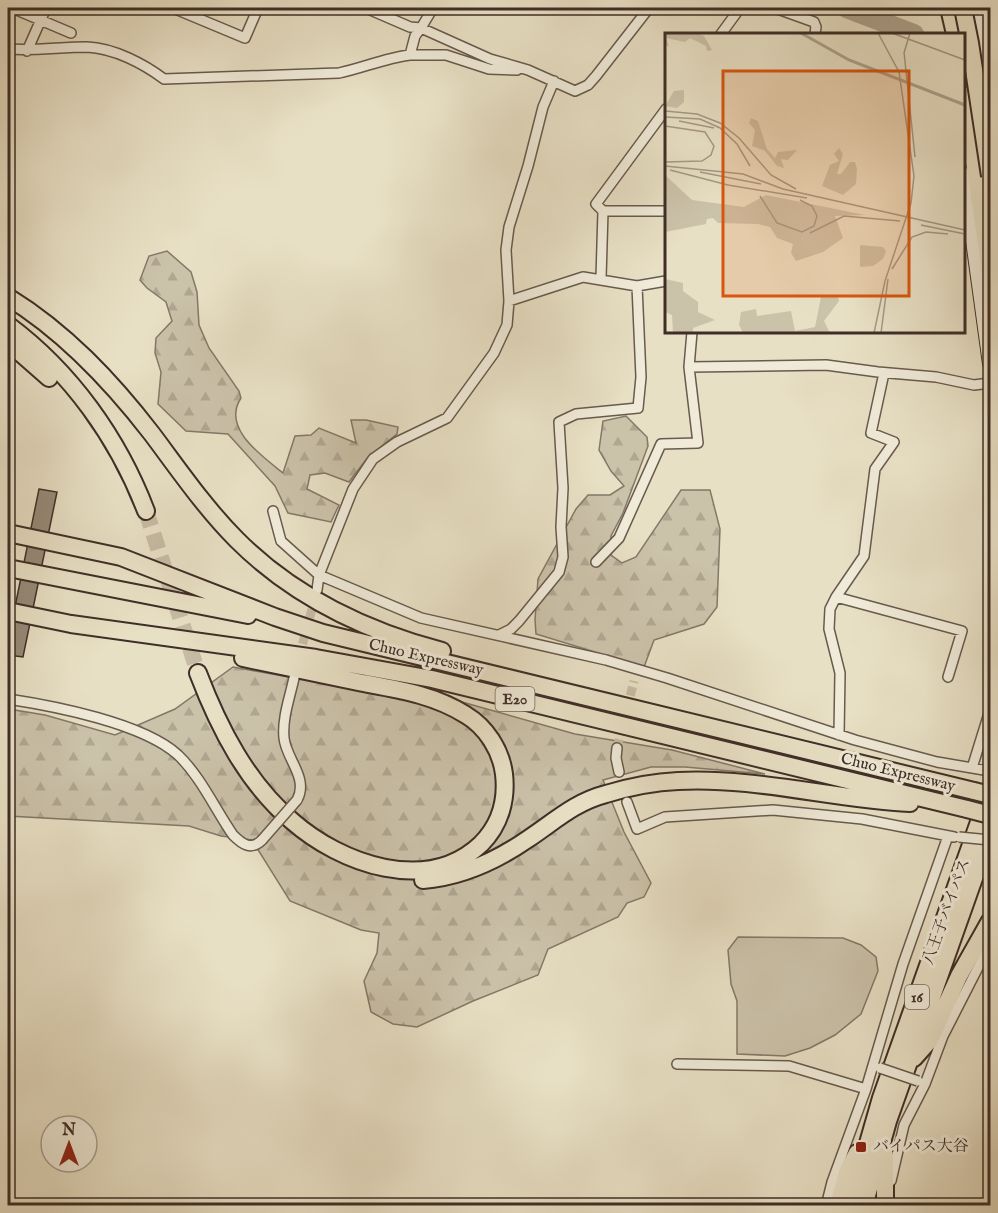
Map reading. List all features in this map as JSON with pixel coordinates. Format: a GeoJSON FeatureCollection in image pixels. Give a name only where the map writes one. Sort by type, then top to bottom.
{"type":"FeatureCollection","features":[{"type":"Feature","properties":{"kind":"highway"},"geometry":{"type":"LineString","coordinates":[[949,8],[954,29]]}},
{"type":"Feature","properties":{"kind":"highway"},"geometry":{"type":"LineString","coordinates":[[963,8],[990,176]]}},
{"type":"Feature","properties":{"kind":"highway"},"geometry":{"type":"LineString","coordinates":[[965,105],[990,270]]}},
{"type":"Feature","properties":{"kind":"highway"},"geometry":{"type":"LineString","coordinates":[[8,297],[51,328],[87,360],[123,398],[193,489],[236,539],[270,569],[309,596],[349,618],[394,636],[694,723]]}},
{"type":"Feature","properties":{"kind":"highway"},"geometry":{"type":"LineString","coordinates":[[8,325],[59,372],[102,423],[128,468],[141,511],[80,411],[41,370],[8,342]]}},
{"type":"Feature","properties":{"kind":"highway","name":"Chuo Expressway"},"geometry":{"type":"LineString","coordinates":[[8,533],[121,557],[323,633],[985,792]]}},
{"type":"Feature","properties":{"kind":"highway"},"geometry":{"type":"LineString","coordinates":[[8,568],[295,624]]}},
{"type":"Feature","properties":{"kind":"highway","name":"Chuo Expressway"},"geometry":{"type":"LineString","coordinates":[[8,611],[71,624],[316,658],[432,680],[990,815]]}},
{"type":"Feature","properties":{"kind":"highway"},"geometry":{"type":"LineString","coordinates":[[71,624],[410,692],[438,700],[467,715],[481,726],[492,740],[499,755],[503,767],[505,796],[496,823],[482,843],[444,866],[425,870],[377,866],[354,860],[335,850],[291,821],[269,798],[243,765],[193,671],[199,701],[226,757],[267,811],[298,838],[331,859],[380,877],[416,881],[453,876],[472,870],[527,839],[575,805],[606,794],[650,784],[716,781],[887,802],[960,808]]}},
{"type":"Feature","properties":{"kind":"highway","name":"八王子バイパス"},"geometry":{"type":"LineString","coordinates":[[850,1206],[871,1129],[985,792]]}},
{"type":"Feature","properties":{"kind":"highway","name":"八王子バイパス"},"geometry":{"type":"LineString","coordinates":[[864,1206],[888,1121],[990,833]]}},
{"type":"Feature","properties":{"kind":"highway"},"geometry":{"type":"LineString","coordinates":[[908,1064],[930,1040],[959,976],[990,921]]}},
{"type":"Feature","properties":{"kind":"highway"},"geometry":{"type":"LineString","coordinates":[[884,1204],[884,1163],[888,1121]]}},
{"type":"Feature","properties":{"kind":"highway","name":"16"},"geometry":{"type":"LineString","coordinates":[[838,1206],[837,1184],[847,1172],[871,1129]]}},
{"type":"Feature","properties":{"kind":"street"},"geometry":{"type":"LineString","coordinates":[[12,8],[71,33]]}},
{"type":"Feature","properties":{"kind":"street"},"geometry":{"type":"LineString","coordinates":[[27,51],[46,8]]}},
{"type":"Feature","properties":{"kind":"street"},"geometry":{"type":"LineString","coordinates":[[173,8],[245,38],[258,8]]}},
{"type":"Feature","properties":{"kind":"street"},"geometry":{"type":"LineString","coordinates":[[366,8],[410,27],[422,28],[490,59],[528,70],[575,91],[588,85],[649,8]]}},
{"type":"Feature","properties":{"kind":"street"},"geometry":{"type":"LineString","coordinates":[[410,55],[415,36],[433,8]]}},
{"type":"Feature","properties":{"kind":"street"},"geometry":{"type":"LineString","coordinates":[[722,33],[740,8]]}},
{"type":"Feature","properties":{"kind":"street"},"geometry":{"type":"LineString","coordinates":[[775,8],[814,22],[815,33]]}},
{"type":"Feature","properties":{"kind":"street"},"geometry":{"type":"LineString","coordinates":[[965,98],[990,95],[984,33],[976,8]]}},
{"type":"Feature","properties":{"kind":"street"},"geometry":{"type":"LineString","coordinates":[[8,50],[89,47],[110,50],[153,70],[164,79],[339,73],[359,69],[381,60],[410,55],[439,55],[489,69],[528,70]]}},
{"type":"Feature","properties":{"kind":"street"},"geometry":{"type":"LineString","coordinates":[[317,590],[319,575],[353,489],[374,459],[397,442],[447,418],[494,353],[507,325],[509,301],[506,250],[509,227],[543,107],[554,81]]}},
{"type":"Feature","properties":{"kind":"street"},"geometry":{"type":"LineString","coordinates":[[665,109],[596,204],[603,211],[665,211]]}},
{"type":"Feature","properties":{"kind":"street"},"geometry":{"type":"LineString","coordinates":[[965,189],[990,364]]}},
{"type":"Feature","properties":{"kind":"street"},"geometry":{"type":"LineString","coordinates":[[601,278],[603,211]]}},
{"type":"Feature","properties":{"kind":"street"},"geometry":{"type":"LineString","coordinates":[[509,301],[584,277],[601,278],[637,286],[665,281]]}},
{"type":"Feature","properties":{"kind":"street"},"geometry":{"type":"LineString","coordinates":[[499,635],[511,629],[519,621],[559,572],[563,557],[561,527],[563,488],[559,422],[576,414],[638,408],[641,377],[637,286]]}},
{"type":"Feature","properties":{"kind":"street"},"geometry":{"type":"LineString","coordinates":[[596,562],[619,538],[661,444],[698,443],[690,367],[692,333]]}},
{"type":"Feature","properties":{"kind":"street"},"geometry":{"type":"LineString","coordinates":[[690,367],[826,366],[936,377],[974,385],[990,383]]}},
{"type":"Feature","properties":{"kind":"street"},"geometry":{"type":"LineString","coordinates":[[839,735],[840,673],[829,629],[830,609],[864,556],[875,469],[894,442],[871,433],[884,373]]}},
{"type":"Feature","properties":{"kind":"street"},"geometry":{"type":"LineString","coordinates":[[273,511],[281,541],[319,575],[421,618],[638,670],[839,735],[937,762],[981,769],[990,710]]}},
{"type":"Feature","properties":{"kind":"street"},"geometry":{"type":"LineString","coordinates":[[836,597],[962,631],[948,677]]}},
{"type":"Feature","properties":{"kind":"street"},"geometry":{"type":"LineString","coordinates":[[634,681],[638,670]]}},
{"type":"Feature","properties":{"kind":"street"},"geometry":{"type":"LineString","coordinates":[[8,699],[58,708],[153,738],[171,750],[190,768],[233,835],[240,843],[251,847],[258,845],[297,800],[301,791],[301,783],[284,739],[294,678]]}},
{"type":"Feature","properties":{"kind":"street"},"geometry":{"type":"LineString","coordinates":[[617,748],[616,758],[619,772]]}},
{"type":"Feature","properties":{"kind":"street"},"geometry":{"type":"LineString","coordinates":[[627,802],[637,829],[665,818],[773,810],[862,819],[948,836],[990,840]]}},
{"type":"Feature","properties":{"kind":"street"},"geometry":{"type":"LineString","coordinates":[[826,1206],[837,1184],[866,1089],[877,1066],[903,964],[948,836]]}},
{"type":"Feature","properties":{"kind":"street"},"geometry":{"type":"LineString","coordinates":[[884,1204],[901,1136],[922,1082],[990,944]]}},
{"type":"Feature","properties":{"kind":"street"},"geometry":{"type":"LineString","coordinates":[[677,1064],[789,1066],[866,1089]]}},
{"type":"Feature","properties":{"kind":"street"},"geometry":{"type":"LineString","coordinates":[[877,1066],[922,1082]]}},
{"type":"Feature","properties":{"kind":"green space"},"geometry":{"type":"Polygon","coordinates":[[[167,251],[191,272],[197,292],[199,325],[209,348],[239,391],[241,398],[236,409],[236,420],[240,430],[255,450],[283,473],[295,436],[311,435],[319,428],[356,443],[351,420],[366,420],[398,427],[397,434],[368,457],[349,482],[325,473],[310,475],[307,489],[339,505],[331,522],[288,513],[275,486],[228,434],[186,431],[158,404],[161,372],[155,353],[156,338],[172,321],[166,302],[140,280],[149,256],[167,251]]]}},
{"type":"Feature","properties":{"kind":"green space"},"geometry":{"type":"Polygon","coordinates":[[[626,416],[647,437],[648,446],[623,513],[611,536],[611,555],[622,563],[636,557],[681,490],[710,490],[720,529],[717,607],[704,624],[654,640],[644,667],[536,634],[538,579],[576,509],[588,495],[610,495],[624,486],[611,471],[599,450],[603,421],[626,416]]]}},
{"type":"Feature","properties":{"kind":"green space"},"geometry":{"type":"Polygon","coordinates":[[[233,667],[294,678],[455,700],[575,734],[672,750],[765,774],[685,767],[651,767],[603,780],[624,832],[651,883],[644,897],[627,903],[618,917],[548,949],[538,975],[417,1027],[393,1024],[371,1012],[364,981],[377,953],[379,933],[361,930],[290,901],[252,840],[221,836],[189,826],[8,816],[8,709],[45,715],[115,735],[175,709],[233,667]]]}},
{"type":"Feature","properties":{"kind":"green space"},"geometry":{"type":"Polygon","coordinates":[[[738,937],[843,938],[861,945],[876,957],[878,971],[861,1014],[835,1035],[810,1048],[785,1056],[737,1054],[737,1001],[731,984],[728,950],[738,937]]]}},
{"type":"Feature","properties":{"kind":"building"},"geometry":{"type":"Polygon","coordinates":[[[39,489],[57,492],[23,657],[8,655],[8,641],[39,489]]]}},
{"type":"Feature","properties":{"kind":"waterway"},"geometry":{"type":"LineString","coordinates":[[846,8],[911,33]]}},
{"type":"Feature","properties":{"kind":"tunnel"},"geometry":{"type":"LineString","coordinates":[[146,511],[198,673]]}},
{"type":"Feature","properties":{"kind":"tunnel"},"geometry":{"type":"LineString","coordinates":[[299,657],[315,598]]}},
{"type":"Feature","properties":{"kind":"tunnel"},"geometry":{"type":"LineString","coordinates":[[617,748],[634,681]]}},
{"type":"Feature","properties":{"kind":"place","name":"バイパス大谷"},"geometry":{"type":"Point","coordinates":[861,1147]}}]}
